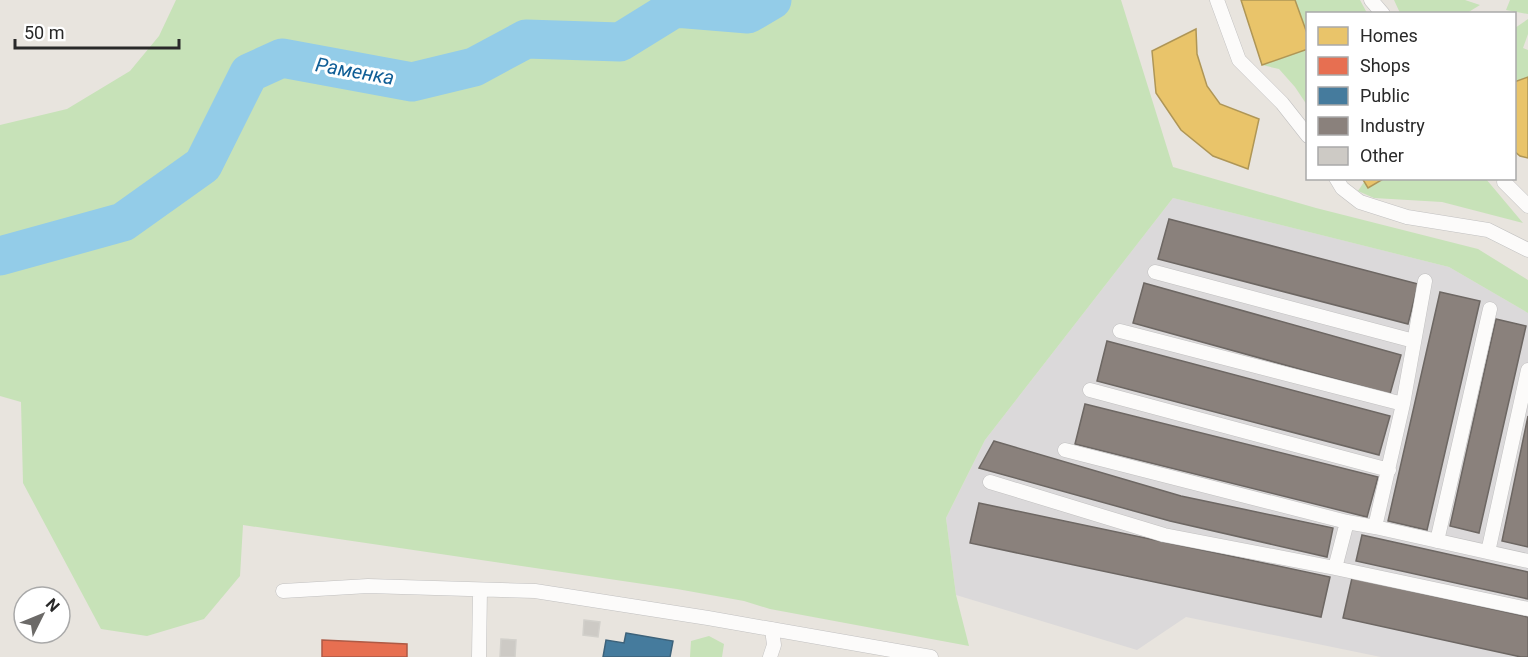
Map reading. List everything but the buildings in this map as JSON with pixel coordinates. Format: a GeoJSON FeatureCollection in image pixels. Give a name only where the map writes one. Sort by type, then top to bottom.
{"type":"FeatureCollection","features":[{"type":"Feature","properties":{"kind":"lane"},"geometry":{"type":"LineString","coordinates":[[1217,0],[1239,60],[1282,103],[1306,133]]}},
{"type":"Feature","properties":{"kind":"lane"},"geometry":{"type":"LineString","coordinates":[[1371,0],[1381,12]]}},
{"type":"Feature","properties":{"kind":"lane"},"geometry":{"type":"LineString","coordinates":[[1337,180],[1342,188],[1360,202],[1407,217],[1488,230],[1528,250]]}},
{"type":"Feature","properties":{"kind":"lane"},"geometry":{"type":"LineString","coordinates":[[1504,182],[1528,206]]}},
{"type":"Feature","properties":{"kind":"lane"},"geometry":{"type":"LineString","coordinates":[[1155,272],[1414,341]]}},
{"type":"Feature","properties":{"kind":"lane"},"geometry":{"type":"LineString","coordinates":[[1375,527],[1403,404],[1425,281]]}},
{"type":"Feature","properties":{"kind":"lane"},"geometry":{"type":"LineString","coordinates":[[1437,541],[1490,309]]}},
{"type":"Feature","properties":{"kind":"lane"},"geometry":{"type":"LineString","coordinates":[[1120,331],[1403,404]]}},
{"type":"Feature","properties":{"kind":"lane"},"geometry":{"type":"LineString","coordinates":[[1488,552],[1528,370]]}},
{"type":"Feature","properties":{"kind":"lane"},"geometry":{"type":"LineString","coordinates":[[1090,390],[1389,470]]}},
{"type":"Feature","properties":{"kind":"lane"},"geometry":{"type":"LineString","coordinates":[[1065,450],[1347,522],[1528,561]]}},
{"type":"Feature","properties":{"kind":"lane"},"geometry":{"type":"LineString","coordinates":[[990,482],[1164,535],[1528,609]]}},
{"type":"Feature","properties":{"kind":"lane"},"geometry":{"type":"LineString","coordinates":[[1335,568],[1347,522]]}},
{"type":"Feature","properties":{"kind":"lane"},"geometry":{"type":"LineString","coordinates":[[284,591],[368,586],[535,591],[931,657]]}},
{"type":"Feature","properties":{"kind":"lane"},"geometry":{"type":"LineString","coordinates":[[479,657],[480,590]]}},
{"type":"Feature","properties":{"kind":"lane"},"geometry":{"type":"LineString","coordinates":[[771,657],[774,645],[772,629]]}},
{"type":"Feature","properties":{"kind":"shaded area"},"geometry":{"type":"Polygon","coordinates":[[[1173,198],[1449,267],[1528,313],[1528,657],[1381,657],[1186,617],[1137,650],[956,595],[946,518],[985,440],[1173,198]]]}},
{"type":"Feature","properties":{"kind":"green space"},"geometry":{"type":"Polygon","coordinates":[[[176,0],[1121,0],[1173,167],[1316,208],[1478,249],[1528,280],[1528,313],[1449,267],[1173,198],[985,440],[946,518],[956,595],[969,646],[770,609],[744,601],[677,589],[243,525],[240,576],[204,619],[147,636],[101,629],[23,483],[21,402],[0,396],[0,125],[67,109],[130,71],[159,36],[176,0]]]}},
{"type":"Feature","properties":{"kind":"green space"},"geometry":{"type":"Polygon","coordinates":[[[1295,0],[1360,0],[1366,12],[1306,12],[1306,33],[1295,0]]]}},
{"type":"Feature","properties":{"kind":"green space"},"geometry":{"type":"Polygon","coordinates":[[[1394,0],[1465,0],[1480,5],[1469,12],[1400,12],[1394,0]]]}},
{"type":"Feature","properties":{"kind":"green space"},"geometry":{"type":"Polygon","coordinates":[[[1510,0],[1528,0],[1528,14],[1506,10],[1510,0]]]}},
{"type":"Feature","properties":{"kind":"green space"},"geometry":{"type":"Polygon","coordinates":[[[1528,19],[1528,34],[1523,48],[1528,50],[1528,77],[1516,82],[1516,27],[1528,19]]]}},
{"type":"Feature","properties":{"kind":"green space"},"geometry":{"type":"Polygon","coordinates":[[[1306,49],[1306,104],[1279,69],[1262,65],[1306,49]]]}},
{"type":"Feature","properties":{"kind":"green space"},"geometry":{"type":"Polygon","coordinates":[[[1383,180],[1487,180],[1523,223],[1442,202],[1374,198],[1358,191],[1364,182],[1368,188],[1383,180]]]}},
{"type":"Feature","properties":{"kind":"green space"},"geometry":{"type":"Polygon","coordinates":[[[709,636],[724,644],[722,657],[690,657],[691,641],[709,636]]]}},
{"type":"Feature","properties":{"kind":"waterway","name":"Раменка"},"geometry":{"type":"LineString","coordinates":[[0,256],[123,222],[203,165],[249,73],[282,58],[412,82],[474,67],[526,39],[620,42],[675,8],[748,14],[772,0]]}}]}
